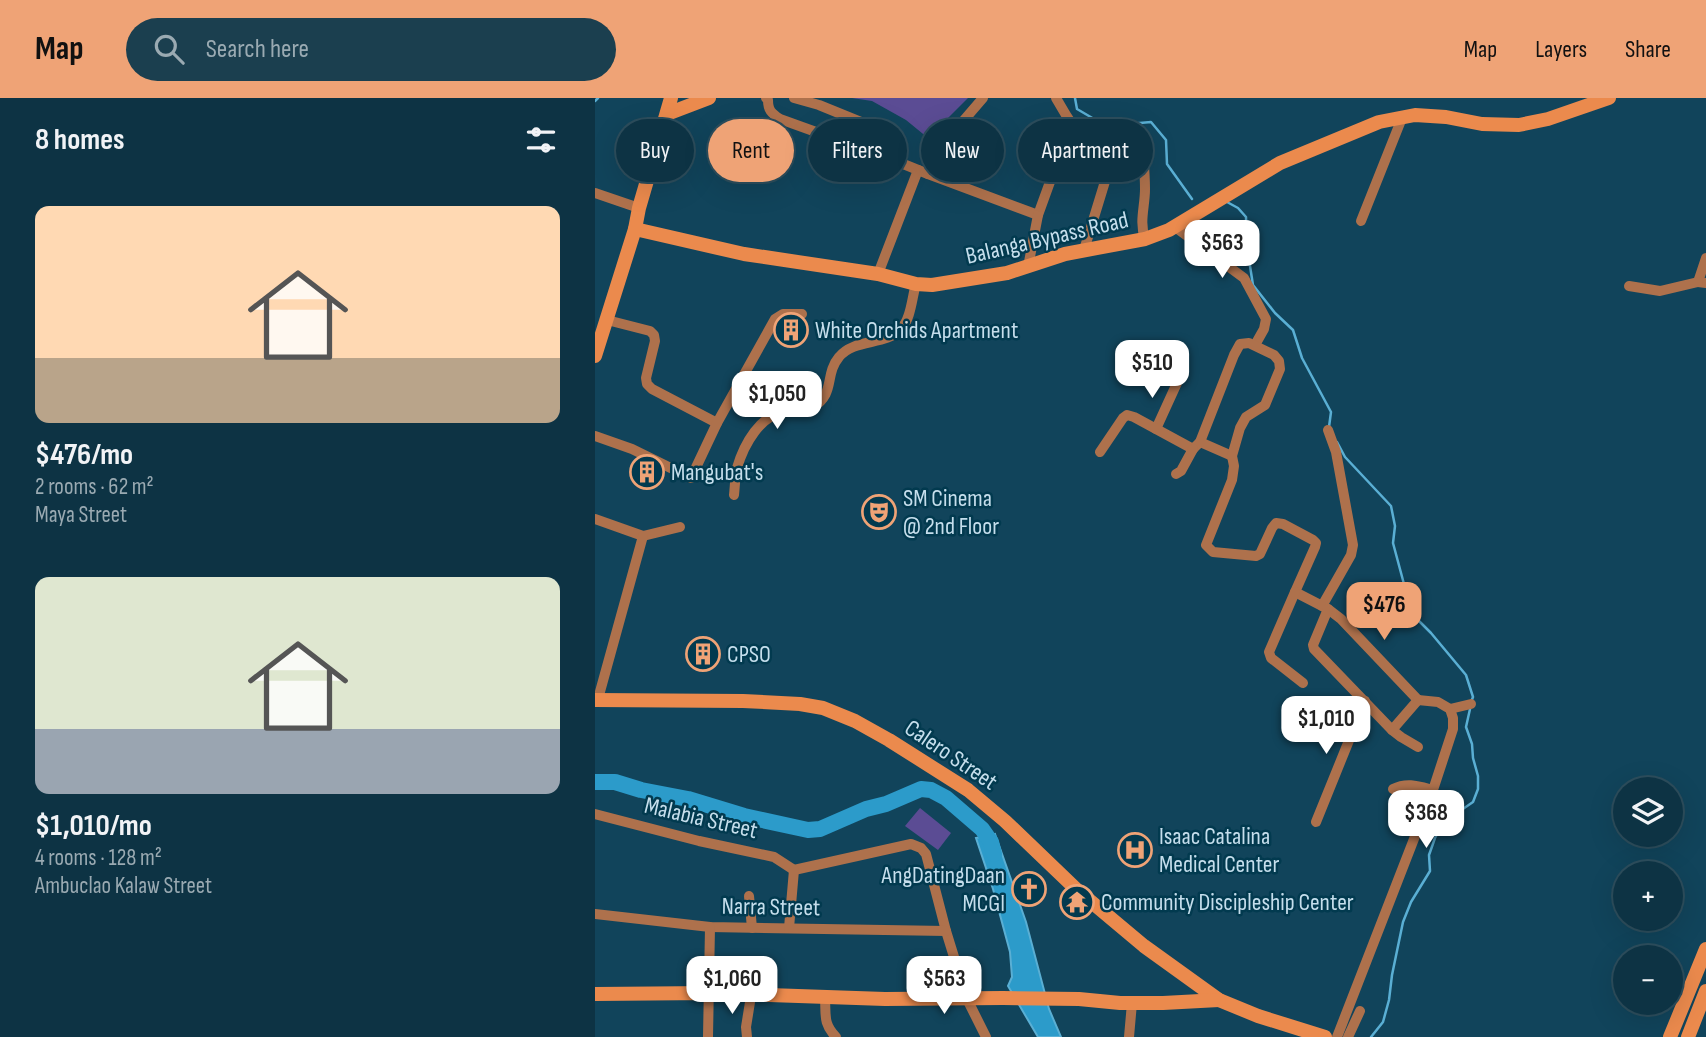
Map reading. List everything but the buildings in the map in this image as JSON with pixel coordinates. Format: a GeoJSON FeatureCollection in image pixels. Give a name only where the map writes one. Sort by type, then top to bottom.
{"type":"FeatureCollection","features":[{"type":"Feature","properties":{"kind":"main road"},"geometry":{"type":"LineString","coordinates":[[595,356],[635,229],[671,98]]}},
{"type":"Feature","properties":{"kind":"main road"},"geometry":{"type":"LineString","coordinates":[[667,114],[709,98]]}},
{"type":"Feature","properties":{"kind":"main road","name":"Balanga Bypass Road"},"geometry":{"type":"LineString","coordinates":[[635,229],[744,254],[932,285],[1007,273],[1065,254],[1145,239],[1175,227],[1280,163],[1379,122],[1415,115],[1446,117],[1482,124],[1519,125],[1548,119],[1608,98]]}},
{"type":"Feature","properties":{"kind":"main road","name":"Calero Street"},"geometry":{"type":"LineString","coordinates":[[597,699],[786,703],[823,708],[855,721],[968,790],[1005,821],[1076,889],[1144,946],[1219,1000]]}},
{"type":"Feature","properties":{"kind":"main road"},"geometry":{"type":"LineString","coordinates":[[1670,1037],[1706,948]]}},
{"type":"Feature","properties":{"kind":"main road"},"geometry":{"type":"LineString","coordinates":[[1688,1037],[1706,991]]}},
{"type":"Feature","properties":{"kind":"main road"},"geometry":{"type":"LineString","coordinates":[[595,994],[708,993],[825,998],[1003,998],[1132,1003],[1219,1000],[1318,1036]]}},
{"type":"Feature","properties":{"kind":"street"},"geometry":{"type":"LineString","coordinates":[[794,98],[854,119]]}},
{"type":"Feature","properties":{"kind":"street"},"geometry":{"type":"LineString","coordinates":[[965,119],[983,98]]}},
{"type":"Feature","properties":{"kind":"street"},"geometry":{"type":"LineString","coordinates":[[1056,98],[1068,119]]}},
{"type":"Feature","properties":{"kind":"street"},"geometry":{"type":"LineString","coordinates":[[770,99],[768,108],[772,114],[808,129]]}},
{"type":"Feature","properties":{"kind":"street"},"geometry":{"type":"LineString","coordinates":[[1361,221],[1402,118]]}},
{"type":"Feature","properties":{"kind":"street"},"geometry":{"type":"LineString","coordinates":[[907,166],[921,171]]}},
{"type":"Feature","properties":{"kind":"street"},"geometry":{"type":"LineString","coordinates":[[878,274],[918,170]]}},
{"type":"Feature","properties":{"kind":"street"},"geometry":{"type":"LineString","coordinates":[[949,182],[1038,215]]}},
{"type":"Feature","properties":{"kind":"street"},"geometry":{"type":"LineString","coordinates":[[1028,267],[1038,215],[1050,182]]}},
{"type":"Feature","properties":{"kind":"street"},"geometry":{"type":"LineString","coordinates":[[1084,250],[1105,182]]}},
{"type":"Feature","properties":{"kind":"street"},"geometry":{"type":"LineString","coordinates":[[1145,182],[1141,228],[1145,239]]}},
{"type":"Feature","properties":{"kind":"street"},"geometry":{"type":"LineString","coordinates":[[595,193],[639,208]]}},
{"type":"Feature","properties":{"kind":"street"},"geometry":{"type":"LineString","coordinates":[[1175,227],[1244,278],[1266,319],[1255,345]]}},
{"type":"Feature","properties":{"kind":"street"},"geometry":{"type":"LineString","coordinates":[[1629,286],[1660,291],[1702,282],[1706,258]]}},
{"type":"Feature","properties":{"kind":"street"},"geometry":{"type":"LineString","coordinates":[[734,495],[737,469],[749,442],[765,419],[786,410],[804,410],[813,406],[829,390],[831,372],[839,357],[851,347],[889,337],[901,330],[908,316],[916,284]]}},
{"type":"Feature","properties":{"kind":"street"},"geometry":{"type":"LineString","coordinates":[[595,436],[632,449],[691,478],[717,423],[775,319],[783,314],[802,314]]}},
{"type":"Feature","properties":{"kind":"street"},"geometry":{"type":"LineString","coordinates":[[607,320],[650,331],[655,341],[647,384],[717,423]]}},
{"type":"Feature","properties":{"kind":"street"},"geometry":{"type":"LineString","coordinates":[[1176,474],[1181,471],[1196,445],[1240,344],[1244,342],[1255,345],[1273,355],[1279,361],[1280,369],[1265,405],[1246,417],[1240,428],[1232,456],[1232,480],[1206,545],[1213,552],[1256,556],[1260,554],[1276,523],[1283,524],[1316,543],[1269,652],[1271,658],[1303,682]]}},
{"type":"Feature","properties":{"kind":"street"},"geometry":{"type":"LineString","coordinates":[[1156,429],[1177,383]]}},
{"type":"Feature","properties":{"kind":"street"},"geometry":{"type":"LineString","coordinates":[[1100,452],[1127,415],[1196,445],[1232,456]]}},
{"type":"Feature","properties":{"kind":"street"},"geometry":{"type":"LineString","coordinates":[[1328,430],[1336,452],[1353,545],[1351,555],[1325,607],[1314,649],[1392,730],[1418,747]]}},
{"type":"Feature","properties":{"kind":"street"},"geometry":{"type":"LineString","coordinates":[[595,519],[643,536],[680,527]]}},
{"type":"Feature","properties":{"kind":"street"},"geometry":{"type":"LineString","coordinates":[[597,699],[643,536]]}},
{"type":"Feature","properties":{"kind":"street"},"geometry":{"type":"LineString","coordinates":[[1295,593],[1325,607],[1341,619],[1418,700],[1438,702],[1450,709],[1453,718],[1453,729],[1433,789],[1337,1037]]}},
{"type":"Feature","properties":{"kind":"street"},"geometry":{"type":"LineString","coordinates":[[1392,730],[1418,700]]}},
{"type":"Feature","properties":{"kind":"street"},"geometry":{"type":"LineString","coordinates":[[1316,822],[1365,701]]}},
{"type":"Feature","properties":{"kind":"street"},"geometry":{"type":"LineString","coordinates":[[1450,709],[1471,704]]}},
{"type":"Feature","properties":{"kind":"street"},"geometry":{"type":"LineString","coordinates":[[1392,789],[1406,785],[1433,789]]}},
{"type":"Feature","properties":{"kind":"street","name":"Malabia Street"},"geometry":{"type":"LineString","coordinates":[[595,814],[774,857],[794,870]]}},
{"type":"Feature","properties":{"kind":"street"},"geometry":{"type":"LineString","coordinates":[[789,928],[794,870],[911,844],[921,848],[926,854],[967,999],[986,1037]]}},
{"type":"Feature","properties":{"kind":"street"},"geometry":{"type":"LineString","coordinates":[[749,896],[752,928]]}},
{"type":"Feature","properties":{"kind":"street","name":"Narra Street"},"geometry":{"type":"LineString","coordinates":[[595,914],[710,927],[946,931]]}},
{"type":"Feature","properties":{"kind":"street"},"geometry":{"type":"LineString","coordinates":[[708,1037],[710,927]]}},
{"type":"Feature","properties":{"kind":"street"},"geometry":{"type":"LineString","coordinates":[[747,1037],[751,996]]}},
{"type":"Feature","properties":{"kind":"street"},"geometry":{"type":"LineString","coordinates":[[825,998],[826,1022],[836,1037]]}},
{"type":"Feature","properties":{"kind":"street"},"geometry":{"type":"LineString","coordinates":[[1129,1037],[1132,1003]]}},
{"type":"Feature","properties":{"kind":"street"},"geometry":{"type":"LineString","coordinates":[[1348,1037],[1360,1011]]}},
{"type":"Feature","properties":{"kind":"shaded area"},"geometry":{"type":"Polygon","coordinates":[[[852,98],[968,98],[947,119],[921,119],[921,132],[907,119],[872,101],[852,98]]]}},
{"type":"Feature","properties":{"kind":"shaded area"},"geometry":{"type":"Polygon","coordinates":[[[920,808],[951,833],[938,850],[905,826],[920,808]]]}},
{"type":"Feature","properties":{"kind":"water"},"geometry":{"type":"Polygon","coordinates":[[[995,834],[1026,922],[1049,1009],[1061,1037],[1038,1037],[1008,986],[1012,977],[1010,952],[976,838],[995,834]]]}},
{"type":"Feature","properties":{"kind":"waterway"},"geometry":{"type":"LineString","coordinates":[[595,101],[598,98]]}},
{"type":"Feature","properties":{"kind":"waterway"},"geometry":{"type":"LineString","coordinates":[[1075,98],[1077,109],[1106,126],[1151,122],[1166,140],[1167,164],[1192,199]]}},
{"type":"Feature","properties":{"kind":"waterway"},"geometry":{"type":"LineString","coordinates":[[1227,202],[1238,208],[1246,217],[1253,285],[1275,313],[1293,330],[1302,358],[1331,412],[1329,427]]}},
{"type":"Feature","properties":{"kind":"waterway"},"geometry":{"type":"LineString","coordinates":[[1337,442],[1345,457],[1391,506],[1395,526],[1393,543],[1412,614],[1466,675],[1473,697],[1471,702]]}},
{"type":"Feature","properties":{"kind":"waterway"},"geometry":{"type":"LineString","coordinates":[[1371,1037],[1383,1022],[1403,922],[1411,902],[1430,871],[1429,855],[1435,838],[1444,822],[1473,802],[1478,789],[1472,744],[1466,727],[1470,709]]}},
{"type":"Feature","properties":{"kind":"waterway"},"geometry":{"type":"LineString","coordinates":[[595,782],[615,782],[808,830],[820,829],[921,789],[931,790],[946,798],[982,829],[991,842],[994,854]]}},
{"type":"Feature","properties":{"kind":"place","name":"White Orchids Apartment"},"geometry":{"type":"Point","coordinates":[791,330]}},
{"type":"Feature","properties":{"kind":"place","name":"Mangubat's"},"geometry":{"type":"Point","coordinates":[647,472]}},
{"type":"Feature","properties":{"kind":"place","name":"SM Cinema @ 2nd Floor"},"geometry":{"type":"Point","coordinates":[879,512]}},
{"type":"Feature","properties":{"kind":"place","name":"CPSO"},"geometry":{"type":"Point","coordinates":[703,654]}},
{"type":"Feature","properties":{"kind":"place","name":"Isaac Catalina Medical Center"},"geometry":{"type":"Point","coordinates":[1135,850]}},
{"type":"Feature","properties":{"kind":"place","name":"AngDatingDaan MCGI"},"geometry":{"type":"Point","coordinates":[1029,889]}},
{"type":"Feature","properties":{"kind":"place","name":"Community Discipleship Center"},"geometry":{"type":"Point","coordinates":[1077,902]}}]}
